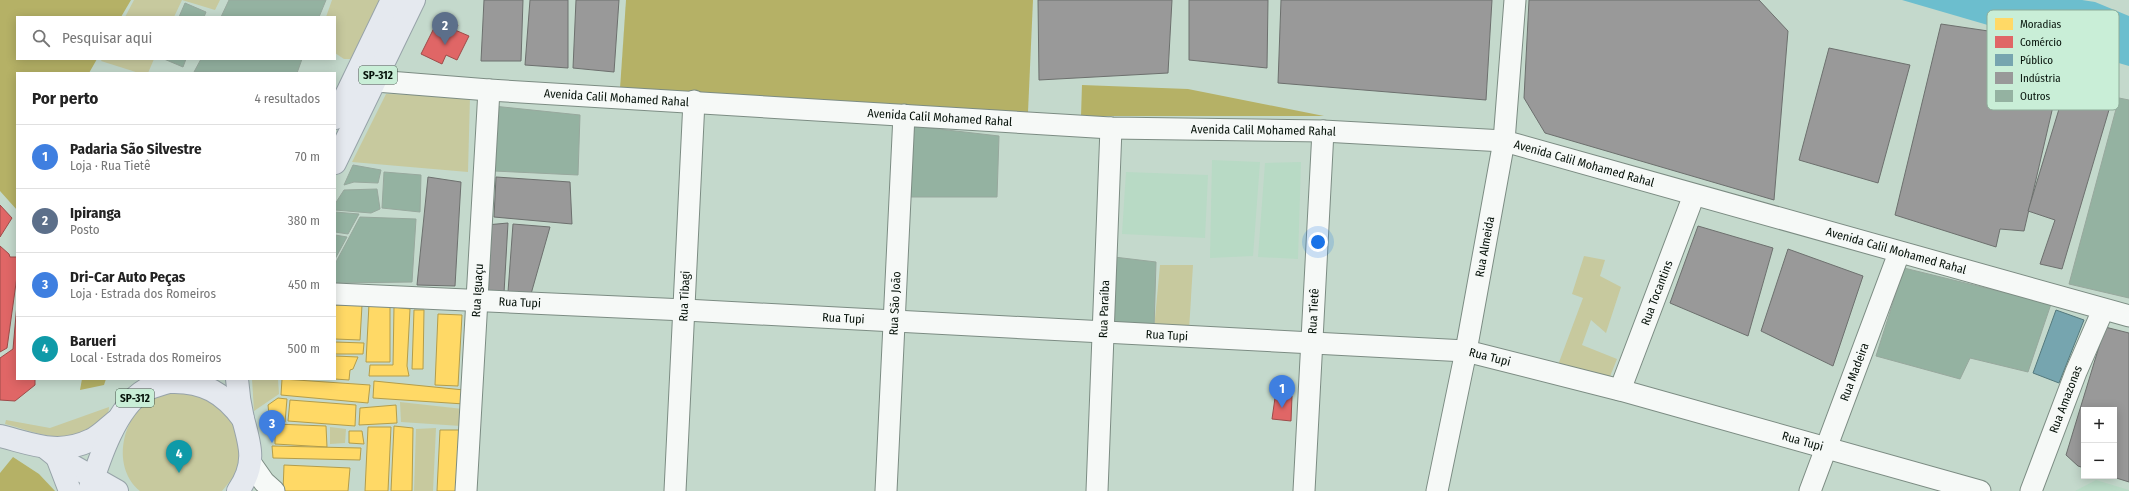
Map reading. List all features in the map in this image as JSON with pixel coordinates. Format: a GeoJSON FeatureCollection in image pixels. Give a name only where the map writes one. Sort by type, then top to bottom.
{"type":"FeatureCollection","features":[{"type":"Feature","properties":{"kind":"main road","name":"SP-312"},"geometry":{"type":"LineString","coordinates":[[336,116],[392,0]]}},
{"type":"Feature","properties":{"kind":"main road","name":"SP-312"},"geometry":{"type":"LineString","coordinates":[[336,161],[414,0]]}},
{"type":"Feature","properties":{"kind":"main road","name":"SP-312"},"geometry":{"type":"LineString","coordinates":[[91,485],[115,425],[134,399],[145,391],[174,380],[185,381],[212,389],[224,397],[243,420],[249,433],[250,462],[244,483],[238,491]]}},
{"type":"Feature","properties":{"kind":"main road","name":"SP-312"},"geometry":{"type":"LineString","coordinates":[[237,380],[243,420]]}},
{"type":"Feature","properties":{"kind":"main road"},"geometry":{"type":"LineString","coordinates":[[52,453],[62,448],[93,440],[115,425]]}},
{"type":"Feature","properties":{"kind":"main road"},"geometry":{"type":"LineString","coordinates":[[115,425],[111,462],[115,477],[122,491]]}},
{"type":"Feature","properties":{"kind":"main road"},"geometry":{"type":"LineString","coordinates":[[0,436],[52,453],[91,485],[117,491]]}},
{"type":"Feature","properties":{"kind":"main road"},"geometry":{"type":"LineString","coordinates":[[52,453],[70,491]]}},
{"type":"Feature","properties":{"kind":"street","name":"Rua Almeida"},"geometry":{"type":"LineString","coordinates":[[1437,491],[1466,351],[1504,141],[1514,0]]}},
{"type":"Feature","properties":{"kind":"street","name":"Avenida Calil Mohamed Rahal"},"geometry":{"type":"LineString","coordinates":[[376,81],[489,90],[694,101],[1111,128],[1323,131],[1504,141],[1899,253],[2129,316]]}},
{"type":"Feature","properties":{"kind":"street","name":"Rua Iguaçu"},"geometry":{"type":"LineString","coordinates":[[466,491],[489,90]]}},
{"type":"Feature","properties":{"kind":"street","name":"Rua Tibagi"},"geometry":{"type":"LineString","coordinates":[[675,491],[686,310],[694,101]]}},
{"type":"Feature","properties":{"kind":"street","name":"Rua São João"},"geometry":{"type":"LineString","coordinates":[[886,491],[904,115]]}},
{"type":"Feature","properties":{"kind":"street","name":"Rua Paraíba"},"geometry":{"type":"LineString","coordinates":[[1096,491],[1111,128]]}},
{"type":"Feature","properties":{"kind":"street","name":"Rua Tietê"},"geometry":{"type":"LineString","coordinates":[[1304,491],[1323,131]]}},
{"type":"Feature","properties":{"kind":"street","name":"Rua Tocantins"},"geometry":{"type":"LineString","coordinates":[[1620,390],[1694,195]]}},
{"type":"Feature","properties":{"kind":"street","name":"Rua Madeira"},"geometry":{"type":"LineString","coordinates":[[1810,491],[1899,253]]}},
{"type":"Feature","properties":{"kind":"street","name":"Rua Tupi"},"geometry":{"type":"LineString","coordinates":[[336,294],[686,310],[1466,351],[1620,390],[1980,491]]}},
{"type":"Feature","properties":{"kind":"street","name":"Rua Amazonas"},"geometry":{"type":"LineString","coordinates":[[2031,491],[2076,372],[2103,310]]}},
{"type":"Feature","properties":{"kind":"street"},"geometry":{"type":"LineString","coordinates":[[250,462],[264,482],[274,491]]}},
{"type":"Feature","properties":{"kind":"shaded area"},"geometry":{"type":"Polygon","coordinates":[[[0,0],[131,0],[122,16],[16,16],[16,60],[96,60],[90,72],[16,72],[16,209],[0,191],[0,0]]]}},
{"type":"Feature","properties":{"kind":"shaded area"},"geometry":{"type":"Polygon","coordinates":[[[134,0],[182,0],[174,16],[126,16],[134,0]]]}},
{"type":"Feature","properties":{"kind":"shaded area"},"geometry":{"type":"Polygon","coordinates":[[[182,0],[220,0],[215,10],[182,0]]]}},
{"type":"Feature","properties":{"kind":"shaded area"},"geometry":{"type":"Polygon","coordinates":[[[332,0],[381,0],[352,59],[344,59],[336,54],[336,16],[326,16],[332,0]]]}},
{"type":"Feature","properties":{"kind":"shaded area"},"geometry":{"type":"Polygon","coordinates":[[[626,0],[1033,0],[1028,112],[620,89],[626,0]]]}},
{"type":"Feature","properties":{"kind":"shaded area"},"geometry":{"type":"Polygon","coordinates":[[[154,60],[148,72],[136,72],[101,61],[154,60]]]}},
{"type":"Feature","properties":{"kind":"shaded area"},"geometry":{"type":"Polygon","coordinates":[[[1082,85],[1188,89],[1324,116],[1081,116],[1082,85]]]}},
{"type":"Feature","properties":{"kind":"shaded area"},"geometry":{"type":"Polygon","coordinates":[[[386,94],[470,96],[468,172],[352,162],[386,94]]]}},
{"type":"Feature","properties":{"kind":"shaded area"},"geometry":{"type":"Polygon","coordinates":[[[1212,160],[1260,162],[1253,256],[1210,258],[1212,160]]]}},
{"type":"Feature","properties":{"kind":"shaded area"},"geometry":{"type":"Polygon","coordinates":[[[1301,162],[1298,259],[1258,257],[1265,163],[1301,162]]]}},
{"type":"Feature","properties":{"kind":"shaded area"},"geometry":{"type":"Polygon","coordinates":[[[1126,172],[1208,175],[1205,238],[1122,234],[1126,172]]]}},
{"type":"Feature","properties":{"kind":"shaded area"},"geometry":{"type":"Polygon","coordinates":[[[1584,256],[1605,260],[1600,276],[1621,287],[1606,333],[1591,320],[1582,345],[1617,359],[1609,379],[1558,365],[1583,298],[1572,294],[1584,256]]]}},
{"type":"Feature","properties":{"kind":"shaded area"},"geometry":{"type":"Polygon","coordinates":[[[1160,265],[1193,265],[1189,330],[1154,329],[1160,265]]]}},
{"type":"Feature","properties":{"kind":"shaded area"},"geometry":{"type":"Polygon","coordinates":[[[82,380],[106,380],[104,385],[80,390],[82,380]]]}},
{"type":"Feature","properties":{"kind":"shaded area"},"geometry":{"type":"Polygon","coordinates":[[[252,380],[278,380],[279,394],[254,411],[252,380]]]}},
{"type":"Feature","properties":{"kind":"shaded area"},"geometry":{"type":"Polygon","coordinates":[[[171,392],[193,392],[218,404],[235,426],[239,442],[239,459],[235,475],[222,491],[140,491],[131,481],[125,469],[123,456],[127,430],[133,418],[140,407],[155,396],[171,392]]]}},
{"type":"Feature","properties":{"kind":"shaded area"},"geometry":{"type":"Polygon","coordinates":[[[400,402],[463,409],[461,426],[401,422],[400,402]]]}},
{"type":"Feature","properties":{"kind":"shaded area"},"geometry":{"type":"Polygon","coordinates":[[[109,407],[105,418],[100,423],[83,432],[61,437],[39,434],[5,424],[6,420],[50,428],[109,407]]]}},
{"type":"Feature","properties":{"kind":"shaded area"},"geometry":{"type":"Polygon","coordinates":[[[330,427],[346,429],[345,443],[330,444],[330,427]]]}},
{"type":"Feature","properties":{"kind":"shaded area"},"geometry":{"type":"Polygon","coordinates":[[[436,428],[433,491],[414,491],[416,429],[436,428]]]}},
{"type":"Feature","properties":{"kind":"shaded area"},"geometry":{"type":"Polygon","coordinates":[[[13,457],[39,474],[55,491],[0,491],[0,473],[13,457]]]}},
{"type":"Feature","properties":{"kind":"shaded area"},"geometry":{"type":"Polygon","coordinates":[[[2096,480],[2129,490],[2129,491],[2075,491],[2096,480]]]}},
{"type":"Feature","properties":{"kind":"water"},"geometry":{"type":"Polygon","coordinates":[[[1902,0],[2082,0],[2095,2],[2114,10],[1987,10],[1987,25],[1902,0]]]}},
{"type":"Feature","properties":{"kind":"water"},"geometry":{"type":"Polygon","coordinates":[[[2119,12],[2129,16],[2129,66],[2119,63],[2119,12]]]}},
{"type":"Feature","properties":{"kind":"building: Moradias"},"geometry":{"type":"Polygon","coordinates":[[[369,304],[390,306],[390,362],[366,362],[369,304]]]}},
{"type":"Feature","properties":{"kind":"building: Moradias"},"geometry":{"type":"Polygon","coordinates":[[[336,305],[362,305],[360,340],[336,339],[336,305]]]}},
{"type":"Feature","properties":{"kind":"building: Moradias"},"geometry":{"type":"Polygon","coordinates":[[[394,307],[410,309],[407,366],[409,376],[369,376],[370,365],[393,365],[394,307]]]}},
{"type":"Feature","properties":{"kind":"building: Moradias"},"geometry":{"type":"Polygon","coordinates":[[[414,310],[424,310],[423,369],[412,369],[414,310]]]}},
{"type":"Feature","properties":{"kind":"building: Moradias"},"geometry":{"type":"Polygon","coordinates":[[[438,314],[462,315],[458,386],[435,385],[438,314]]]}},
{"type":"Feature","properties":{"kind":"building: Moradias"},"geometry":{"type":"Polygon","coordinates":[[[336,342],[364,343],[363,354],[336,354],[336,342]]]}},
{"type":"Feature","properties":{"kind":"building: Moradias"},"geometry":{"type":"Polygon","coordinates":[[[336,356],[358,357],[353,369],[350,370],[349,380],[336,379],[336,356]]]}},
{"type":"Feature","properties":{"kind":"building: Moradias"},"geometry":{"type":"Polygon","coordinates":[[[282,380],[370,385],[368,403],[281,395],[282,380]]]}},
{"type":"Feature","properties":{"kind":"building: Moradias"},"geometry":{"type":"Polygon","coordinates":[[[374,381],[464,390],[464,404],[373,398],[374,381]]]}},
{"type":"Feature","properties":{"kind":"building: Moradias"},"geometry":{"type":"Polygon","coordinates":[[[278,398],[287,399],[285,422],[270,424],[268,405],[278,398]]]}},
{"type":"Feature","properties":{"kind":"building: Moradias"},"geometry":{"type":"Polygon","coordinates":[[[290,400],[356,405],[355,426],[288,421],[290,400]]]}},
{"type":"Feature","properties":{"kind":"building: Moradias"},"geometry":{"type":"Polygon","coordinates":[[[396,405],[397,423],[359,425],[360,408],[396,405]]]}},
{"type":"Feature","properties":{"kind":"building: Moradias"},"geometry":{"type":"Polygon","coordinates":[[[275,424],[326,426],[327,447],[275,444],[275,424]]]}},
{"type":"Feature","properties":{"kind":"building: Moradias"},"geometry":{"type":"Polygon","coordinates":[[[394,426],[413,428],[412,491],[391,491],[394,426]]]}},
{"type":"Feature","properties":{"kind":"building: Moradias"},"geometry":{"type":"Polygon","coordinates":[[[368,427],[391,427],[388,491],[365,491],[368,427]]]}},
{"type":"Feature","properties":{"kind":"building: Moradias"},"geometry":{"type":"Polygon","coordinates":[[[440,430],[461,430],[456,491],[437,491],[440,430]]]}},
{"type":"Feature","properties":{"kind":"building: Moradias"},"geometry":{"type":"Polygon","coordinates":[[[349,431],[362,431],[364,444],[349,443],[349,431]]]}},
{"type":"Feature","properties":{"kind":"building: Moradias"},"geometry":{"type":"Polygon","coordinates":[[[272,446],[361,448],[360,460],[273,458],[272,446]]]}},
{"type":"Feature","properties":{"kind":"building: Moradias"},"geometry":{"type":"Polygon","coordinates":[[[284,465],[350,468],[348,491],[283,491],[284,465]]]}},
{"type":"Feature","properties":{"kind":"building: Comércio"},"geometry":{"type":"Polygon","coordinates":[[[440,16],[450,19],[458,25],[455,30],[469,36],[457,60],[446,55],[442,64],[421,54],[440,16]]]}},
{"type":"Feature","properties":{"kind":"building: Comércio"},"geometry":{"type":"Polygon","coordinates":[[[0,205],[12,218],[0,237],[0,205]]]}},
{"type":"Feature","properties":{"kind":"building: Comércio"},"geometry":{"type":"Polygon","coordinates":[[[0,246],[9,254],[10,257],[16,257],[16,283],[7,348],[0,352],[0,246]]]}},
{"type":"Feature","properties":{"kind":"building: Comércio"},"geometry":{"type":"Polygon","coordinates":[[[16,315],[16,380],[35,380],[35,385],[15,401],[0,400],[0,358],[13,349],[16,315]]]}},
{"type":"Feature","properties":{"kind":"building: Comércio"},"geometry":{"type":"Polygon","coordinates":[[[1292,396],[1291,421],[1272,419],[1275,398],[1292,396]]]}},
{"type":"Feature","properties":{"kind":"building: Público"},"geometry":{"type":"Polygon","coordinates":[[[2056,310],[2084,320],[2059,383],[2033,373],[2056,310]]]}},
{"type":"Feature","properties":{"kind":"building: Indústria"},"geometry":{"type":"Polygon","coordinates":[[[484,0],[523,0],[521,61],[481,61],[484,0]]]}},
{"type":"Feature","properties":{"kind":"building: Indústria"},"geometry":{"type":"Polygon","coordinates":[[[530,0],[568,0],[568,68],[525,65],[530,0]]]}},
{"type":"Feature","properties":{"kind":"building: Indústria"},"geometry":{"type":"Polygon","coordinates":[[[576,0],[619,0],[614,72],[573,68],[576,0]]]}},
{"type":"Feature","properties":{"kind":"building: Indústria"},"geometry":{"type":"Polygon","coordinates":[[[1038,0],[1172,0],[1168,73],[1039,80],[1038,0]]]}},
{"type":"Feature","properties":{"kind":"building: Indústria"},"geometry":{"type":"Polygon","coordinates":[[[1189,0],[1268,0],[1267,68],[1189,60],[1189,0]]]}},
{"type":"Feature","properties":{"kind":"building: Indústria"},"geometry":{"type":"Polygon","coordinates":[[[1281,0],[1492,0],[1486,100],[1278,83],[1281,0]]]}},
{"type":"Feature","properties":{"kind":"building: Indústria"},"geometry":{"type":"Polygon","coordinates":[[[1529,0],[1759,0],[1788,31],[1774,200],[1545,133],[1524,98],[1529,0]]]}},
{"type":"Feature","properties":{"kind":"building: Indústria"},"geometry":{"type":"Polygon","coordinates":[[[1941,24],[1987,31],[1987,110],[2052,110],[2024,231],[2000,229],[1996,247],[1895,215],[1941,24]]]}},
{"type":"Feature","properties":{"kind":"building: Indústria"},"geometry":{"type":"Polygon","coordinates":[[[1829,48],[1910,65],[1878,183],[1799,160],[1829,48]]]}},
{"type":"Feature","properties":{"kind":"building: Indústria"},"geometry":{"type":"Polygon","coordinates":[[[2059,110],[2109,110],[2062,269],[2040,264],[2055,220],[2028,211],[2059,110]]]}},
{"type":"Feature","properties":{"kind":"building: Indústria"},"geometry":{"type":"Polygon","coordinates":[[[428,177],[461,182],[455,286],[417,285],[428,177]]]}},
{"type":"Feature","properties":{"kind":"building: Indústria"},"geometry":{"type":"Polygon","coordinates":[[[496,177],[570,182],[572,224],[494,217],[496,177]]]}},
{"type":"Feature","properties":{"kind":"building: Indústria"},"geometry":{"type":"Polygon","coordinates":[[[508,223],[504,293],[482,293],[486,225],[508,223]]]}},
{"type":"Feature","properties":{"kind":"building: Indústria"},"geometry":{"type":"Polygon","coordinates":[[[513,224],[550,227],[531,294],[508,292],[513,224]]]}},
{"type":"Feature","properties":{"kind":"building: Indústria"},"geometry":{"type":"Polygon","coordinates":[[[1698,226],[1773,248],[1748,336],[1670,303],[1698,226]]]}},
{"type":"Feature","properties":{"kind":"building: Indústria"},"geometry":{"type":"Polygon","coordinates":[[[1788,249],[1863,276],[1833,366],[1761,331],[1788,249]]]}},
{"type":"Feature","properties":{"kind":"building: Indústria"},"geometry":{"type":"Polygon","coordinates":[[[2105,327],[2129,333],[2129,482],[2117,478],[2117,407],[2081,407],[2081,467],[2066,455],[2105,327]]]}},
{"type":"Feature","properties":{"kind":"building: Outros"},"geometry":{"type":"Polygon","coordinates":[[[229,0],[326,0],[319,16],[221,16],[229,0]]]}},
{"type":"Feature","properties":{"kind":"building: Outros"},"geometry":{"type":"Polygon","coordinates":[[[185,3],[206,12],[204,16],[179,16],[185,3]]]}},
{"type":"Feature","properties":{"kind":"building: Outros"},"geometry":{"type":"Polygon","coordinates":[[[166,60],[186,60],[183,67],[166,60]]]}},
{"type":"Feature","properties":{"kind":"building: Outros"},"geometry":{"type":"Polygon","coordinates":[[[200,60],[302,60],[297,72],[194,72],[200,60]]]}},
{"type":"Feature","properties":{"kind":"building: Outros"},"geometry":{"type":"Polygon","coordinates":[[[2119,98],[2129,100],[2129,298],[2069,284],[2116,110],[2119,110],[2119,98]]]}},
{"type":"Feature","properties":{"kind":"building: Outros"},"geometry":{"type":"Polygon","coordinates":[[[493,106],[580,115],[578,175],[494,171],[493,106]]]}},
{"type":"Feature","properties":{"kind":"building: Outros"},"geometry":{"type":"Polygon","coordinates":[[[912,126],[999,136],[997,197],[909,197],[912,126]]]}},
{"type":"Feature","properties":{"kind":"building: Outros"},"geometry":{"type":"Polygon","coordinates":[[[353,165],[381,170],[378,183],[354,182],[344,185],[353,165]]]}},
{"type":"Feature","properties":{"kind":"building: Outros"},"geometry":{"type":"Polygon","coordinates":[[[384,172],[421,175],[420,212],[382,208],[384,172]]]}},
{"type":"Feature","properties":{"kind":"building: Outros"},"geometry":{"type":"Polygon","coordinates":[[[377,189],[380,209],[371,213],[336,210],[336,202],[344,190],[377,189]]]}},
{"type":"Feature","properties":{"kind":"building: Outros"},"geometry":{"type":"Polygon","coordinates":[[[336,212],[359,214],[348,234],[336,232],[336,212]]]}},
{"type":"Feature","properties":{"kind":"building: Outros"},"geometry":{"type":"Polygon","coordinates":[[[360,217],[416,219],[412,282],[336,283],[336,262],[360,217]]]}},
{"type":"Feature","properties":{"kind":"building: Outros"},"geometry":{"type":"Polygon","coordinates":[[[336,235],[347,237],[336,257],[336,235]]]}},
{"type":"Feature","properties":{"kind":"building: Outros"},"geometry":{"type":"Polygon","coordinates":[[[1114,257],[1156,262],[1154,329],[1115,325],[1111,309],[1114,257]]]}},
{"type":"Feature","properties":{"kind":"building: Outros"},"geometry":{"type":"Polygon","coordinates":[[[1904,268],[2051,304],[2028,372],[1970,358],[1960,379],[1876,356],[1904,268]]]}},
{"type":"Feature","properties":{"kind":"place","name":"Ipiranga"},"geometry":{"type":"Point","coordinates":[445,45]}},
{"type":"Feature","properties":{"kind":"place","name":"Padaria São Silvestre"},"geometry":{"type":"Point","coordinates":[1282,408]}},
{"type":"Feature","properties":{"kind":"place","name":"Dri-Car Auto Peças"},"geometry":{"type":"Point","coordinates":[272,443]}},
{"type":"Feature","properties":{"kind":"place","name":"Barueri"},"geometry":{"type":"Point","coordinates":[179,473]}}]}
